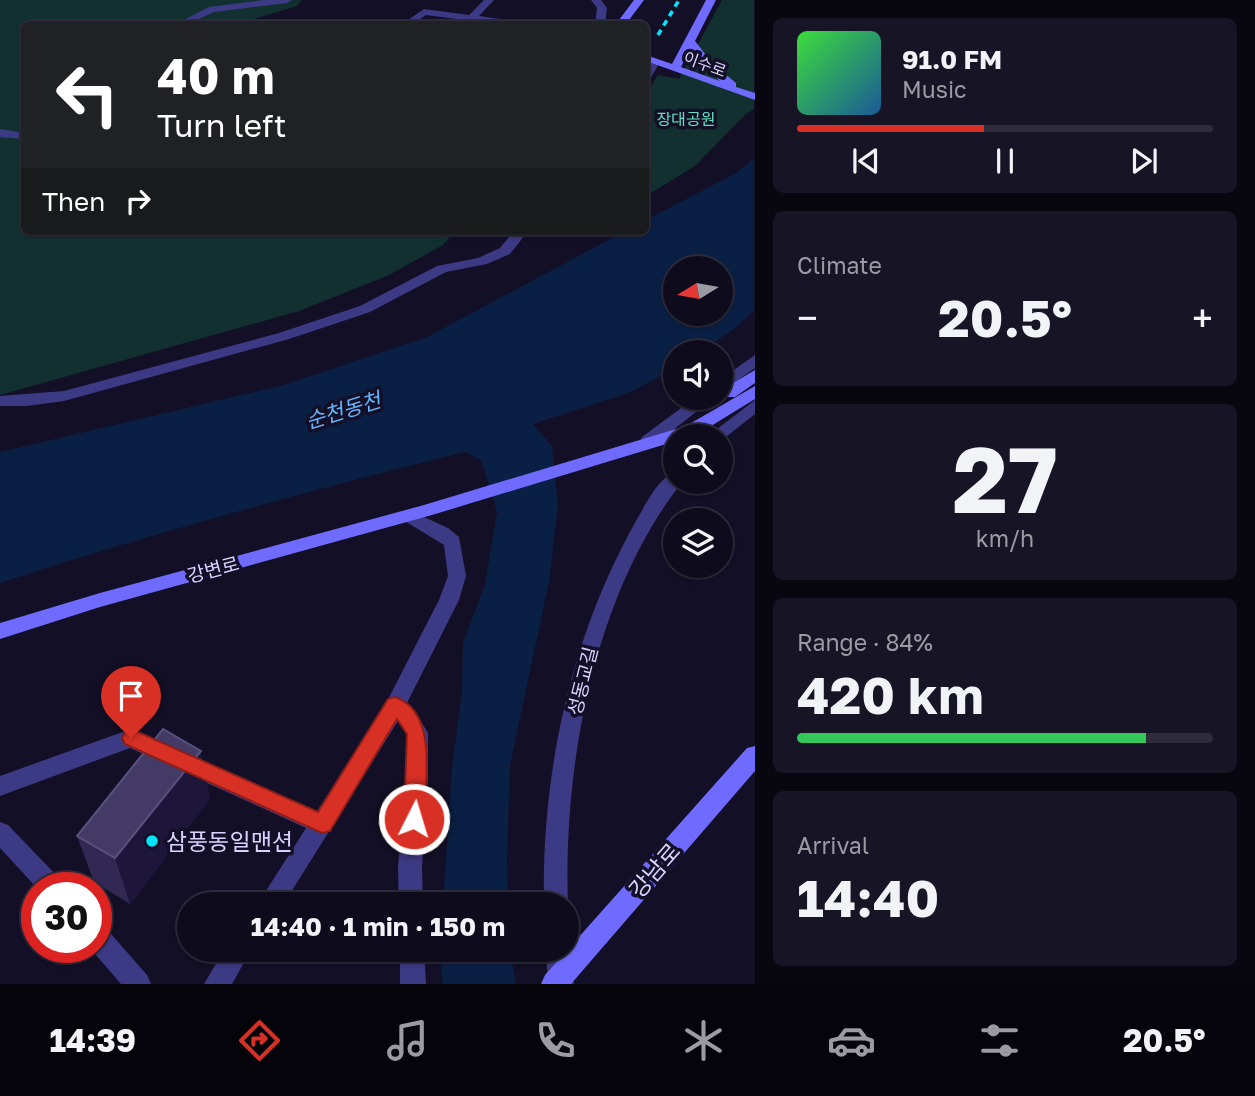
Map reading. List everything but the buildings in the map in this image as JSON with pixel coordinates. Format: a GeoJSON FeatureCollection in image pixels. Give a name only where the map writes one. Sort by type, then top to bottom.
{"type":"FeatureCollection","features":[{"type":"Feature","properties":{"kind":"main road"},"geometry":{"type":"LineString","coordinates":[[623,21],[639,0]]}},
{"type":"Feature","properties":{"kind":"main road"},"geometry":{"type":"LineString","coordinates":[[675,69],[711,0]]}},
{"type":"Feature","properties":{"kind":"main road"},"geometry":{"type":"LineString","coordinates":[[649,50],[668,53],[689,45]]}},
{"type":"Feature","properties":{"kind":"main road"},"geometry":{"type":"LineString","coordinates":[[689,45],[722,78],[750,96]]}},
{"type":"Feature","properties":{"kind":"main road","name":"이수로"},"geometry":{"type":"LineString","coordinates":[[651,60],[750,96]]}},
{"type":"Feature","properties":{"kind":"main road"},"geometry":{"type":"LineString","coordinates":[[648,442],[695,417],[754,375]]}},
{"type":"Feature","properties":{"kind":"main road"},"geometry":{"type":"LineString","coordinates":[[648,442],[692,430],[754,391]]}},
{"type":"Feature","properties":{"kind":"main road","name":"강변로"},"geometry":{"type":"LineString","coordinates":[[0,631],[100,600],[418,513],[648,442]]}},
{"type":"Feature","properties":{"kind":"main road","name":"강남로"},"geometry":{"type":"LineString","coordinates":[[558,982],[754,755]]}},
{"type":"Feature","properties":{"kind":"street"},"geometry":{"type":"LineString","coordinates":[[187,21],[212,9],[287,0]]}},
{"type":"Feature","properties":{"kind":"street"},"geometry":{"type":"LineString","coordinates":[[470,21],[489,0]]}},
{"type":"Feature","properties":{"kind":"street"},"geometry":{"type":"LineString","coordinates":[[411,21],[424,12],[464,21]]}},
{"type":"Feature","properties":{"kind":"street"},"geometry":{"type":"LineString","coordinates":[[0,134],[21,136]]}},
{"type":"Feature","properties":{"kind":"street"},"geometry":{"type":"LineString","coordinates":[[0,401],[27,401],[64,396],[284,335],[391,297],[442,269],[482,261],[505,251],[517,235]]}},
{"type":"Feature","properties":{"kind":"street"},"geometry":{"type":"LineString","coordinates":[[733,377],[754,360]]}},
{"type":"Feature","properties":{"kind":"street"},"geometry":{"type":"LineString","coordinates":[[731,424],[754,405]]}},
{"type":"Feature","properties":{"kind":"street"},"geometry":{"type":"LineString","coordinates":[[648,442],[690,410]]}},
{"type":"Feature","properties":{"kind":"street","name":"성동교길"},"geometry":{"type":"LineString","coordinates":[[557,892],[562,771],[583,669],[596,629],[630,552],[664,494]]}},
{"type":"Feature","properties":{"kind":"street"},"geometry":{"type":"LineString","coordinates":[[278,892],[395,705],[449,600],[457,576],[453,542],[418,513]]}},
{"type":"Feature","properties":{"kind":"street"},"geometry":{"type":"LineString","coordinates":[[395,705],[409,719],[417,733],[411,892]]}},
{"type":"Feature","properties":{"kind":"street"},"geometry":{"type":"LineString","coordinates":[[0,786],[131,738],[322,824]]}},
{"type":"Feature","properties":{"kind":"street"},"geometry":{"type":"LineString","coordinates":[[0,832],[38,872]]}},
{"type":"Feature","properties":{"kind":"street"},"geometry":{"type":"LineString","coordinates":[[112,954],[138,984]]}},
{"type":"Feature","properties":{"kind":"street"},"geometry":{"type":"LineString","coordinates":[[217,984],[231,962]]}},
{"type":"Feature","properties":{"kind":"street"},"geometry":{"type":"LineString","coordinates":[[412,962],[413,984]]}},
{"type":"Feature","properties":{"kind":"street"},"geometry":{"type":"LineString","coordinates":[[558,962],[558,982]]}},
{"type":"Feature","properties":{"kind":"green space"},"geometry":{"type":"Polygon","coordinates":[[[0,0],[302,0],[297,6],[248,21],[21,21],[21,235],[452,235],[443,245],[389,275],[299,311],[0,395],[0,0]]]}},
{"type":"Feature","properties":{"kind":"green space","name":"장대공원"},"geometry":{"type":"Polygon","coordinates":[[[722,0],[754,0],[754,109],[695,166],[649,194],[649,89],[658,75],[679,79],[722,0]]]}},
{"type":"Feature","properties":{"kind":"water","name":"순천동천"},"geometry":{"type":"Polygon","coordinates":[[[754,158],[754,311],[718,340],[663,340],[663,375],[631,392],[533,424],[552,446],[558,505],[549,582],[510,765],[508,892],[444,892],[452,768],[462,692],[463,642],[485,585],[497,512],[481,460],[465,452],[406,467],[173,530],[0,583],[0,452],[284,385],[427,337],[618,235],[649,235],[649,218],[736,173],[754,158]]]}},
{"type":"Feature","properties":{"kind":"water"},"geometry":{"type":"Polygon","coordinates":[[[440,962],[512,962],[516,984],[443,984],[440,962]]]}},
{"type":"Feature","properties":{"kind":"railway"},"geometry":{"type":"LineString","coordinates":[[658,35],[679,0]]}},
{"type":"Feature","properties":{"kind":"place","name":"삼풍동일맨션"},"geometry":{"type":"Point","coordinates":[152,841]}},
{"type":"Feature","properties":{"kind":"route"},"geometry":{"type":"LineString","coordinates":[[131,738],[322,824],[395,705],[403,711],[417,733],[414,819]]}}]}
